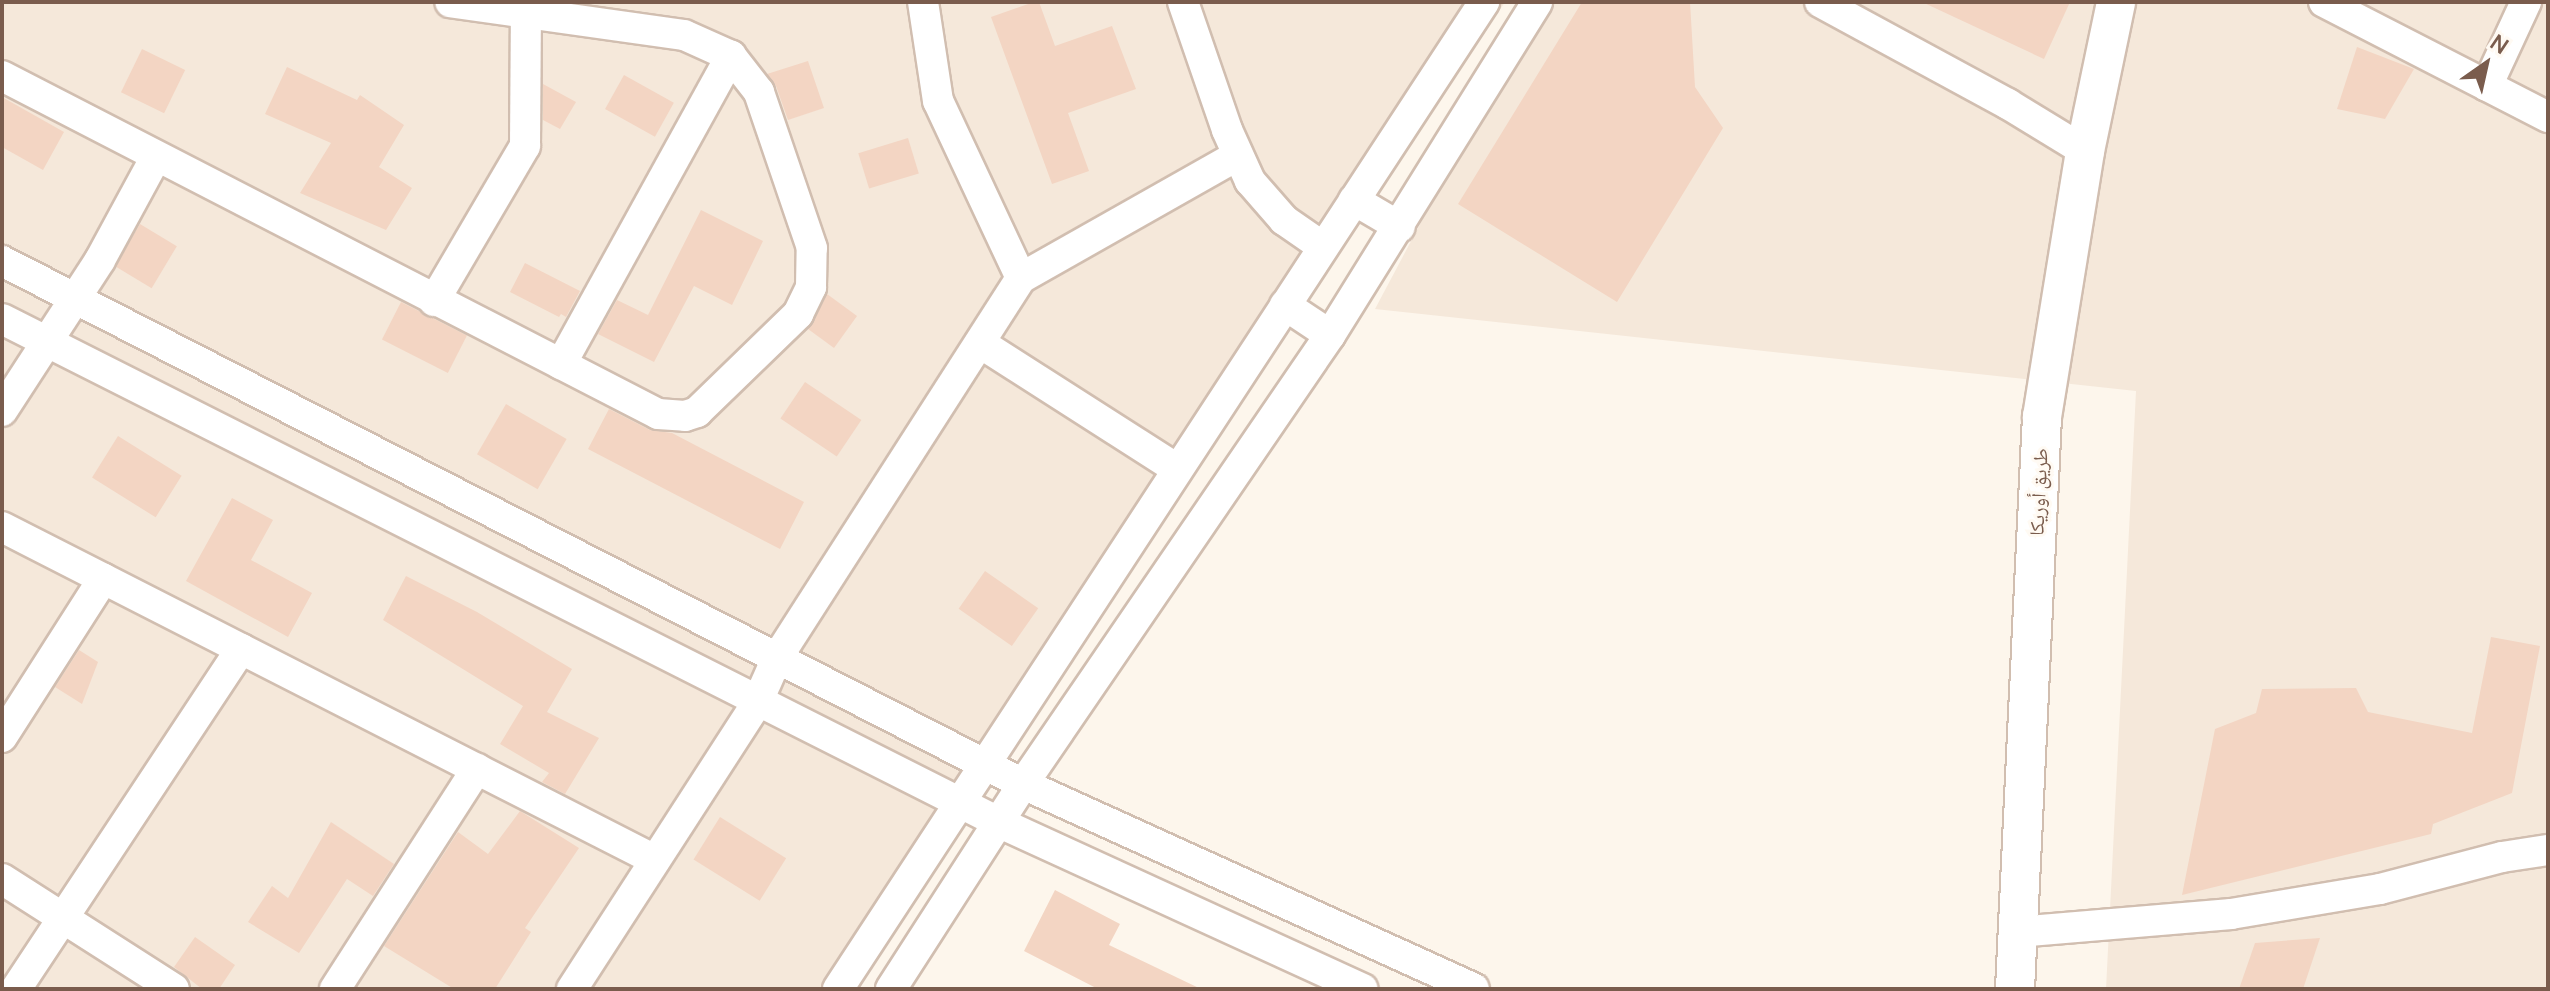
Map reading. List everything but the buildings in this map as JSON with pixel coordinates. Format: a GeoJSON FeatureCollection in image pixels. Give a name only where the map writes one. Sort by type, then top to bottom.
{"type":"FeatureCollection","features":[{"type":"Feature","properties":{"kind":"street"},"geometry":{"type":"LineString","coordinates":[[2,76],[658,414],[685,416],[708,405],[798,314],[806,302],[814,268],[812,248],[759,92],[731,56],[684,35],[450,2]]}},
{"type":"Feature","properties":{"kind":"street"},"geometry":{"type":"LineString","coordinates":[[923,2],[938,101],[1021,278]]}},
{"type":"Feature","properties":{"kind":"street"},"geometry":{"type":"LineString","coordinates":[[1183,2],[1237,156],[1268,203],[1303,235],[1323,247]]}},
{"type":"Feature","properties":{"kind":"street"},"geometry":{"type":"LineString","coordinates":[[838,989],[1484,2]]}},
{"type":"Feature","properties":{"kind":"street"},"geometry":{"type":"LineString","coordinates":[[891,989],[1023,784],[1330,335],[1400,227],[1537,2]]}},
{"type":"Feature","properties":{"kind":"street"},"geometry":{"type":"LineString","coordinates":[[1820,2],[2008,104],[2085,151]]}},
{"type":"Feature","properties":{"kind":"street","name":"طريق أوريكا"},"geometry":{"type":"LineString","coordinates":[[2015,989],[2042,417],[2085,151],[2116,2]]}},
{"type":"Feature","properties":{"kind":"street"},"geometry":{"type":"LineString","coordinates":[[2324,2],[2548,117]]}},
{"type":"Feature","properties":{"kind":"street"},"geometry":{"type":"LineString","coordinates":[[2487,86],[2526,2]]}},
{"type":"Feature","properties":{"kind":"street"},"geometry":{"type":"LineString","coordinates":[[434,301],[525,146],[526,14]]}},
{"type":"Feature","properties":{"kind":"street"},"geometry":{"type":"LineString","coordinates":[[561,364],[731,56]]}},
{"type":"Feature","properties":{"kind":"street"},"geometry":{"type":"LineString","coordinates":[[572,989],[758,701],[777,658],[1021,278],[1237,156]]}},
{"type":"Feature","properties":{"kind":"street"},"geometry":{"type":"LineString","coordinates":[[2,411],[76,299],[156,157]]}},
{"type":"Feature","properties":{"kind":"street"},"geometry":{"type":"LineString","coordinates":[[1354,200],[1400,227]]}},
{"type":"Feature","properties":{"kind":"street"},"geometry":{"type":"LineString","coordinates":[[2,261],[1023,784],[1474,989]]}},
{"type":"Feature","properties":{"kind":"street"},"geometry":{"type":"LineString","coordinates":[[1285,305],[1330,335]]}},
{"type":"Feature","properties":{"kind":"street"},"geometry":{"type":"LineString","coordinates":[[2,319],[998,822],[1363,989]]}},
{"type":"Feature","properties":{"kind":"street"},"geometry":{"type":"LineString","coordinates":[[980,343],[1177,469]]}},
{"type":"Feature","properties":{"kind":"street"},"geometry":{"type":"LineString","coordinates":[[2,527],[655,860]]}},
{"type":"Feature","properties":{"kind":"street"},"geometry":{"type":"LineString","coordinates":[[2,737],[103,579]]}},
{"type":"Feature","properties":{"kind":"street"},"geometry":{"type":"LineString","coordinates":[[16,989],[241,649]]}},
{"type":"Feature","properties":{"kind":"street"},"geometry":{"type":"LineString","coordinates":[[335,989],[477,769]]}},
{"type":"Feature","properties":{"kind":"street"},"geometry":{"type":"LineString","coordinates":[[2017,932],[2231,914],[2380,889],[2502,857],[2548,850]]}},
{"type":"Feature","properties":{"kind":"street"},"geometry":{"type":"LineString","coordinates":[[2,879],[174,989]]}},
{"type":"Feature","properties":{"kind":"shaded area"},"geometry":{"type":"Polygon","coordinates":[[[2,2],[1505,2],[852,989],[2,989],[2,2]]]}},
{"type":"Feature","properties":{"kind":"shaded area"},"geometry":{"type":"Polygon","coordinates":[[[1538,2],[2548,2],[2548,989],[2106,989],[2136,391],[1375,309],[1538,2]]]}}]}
